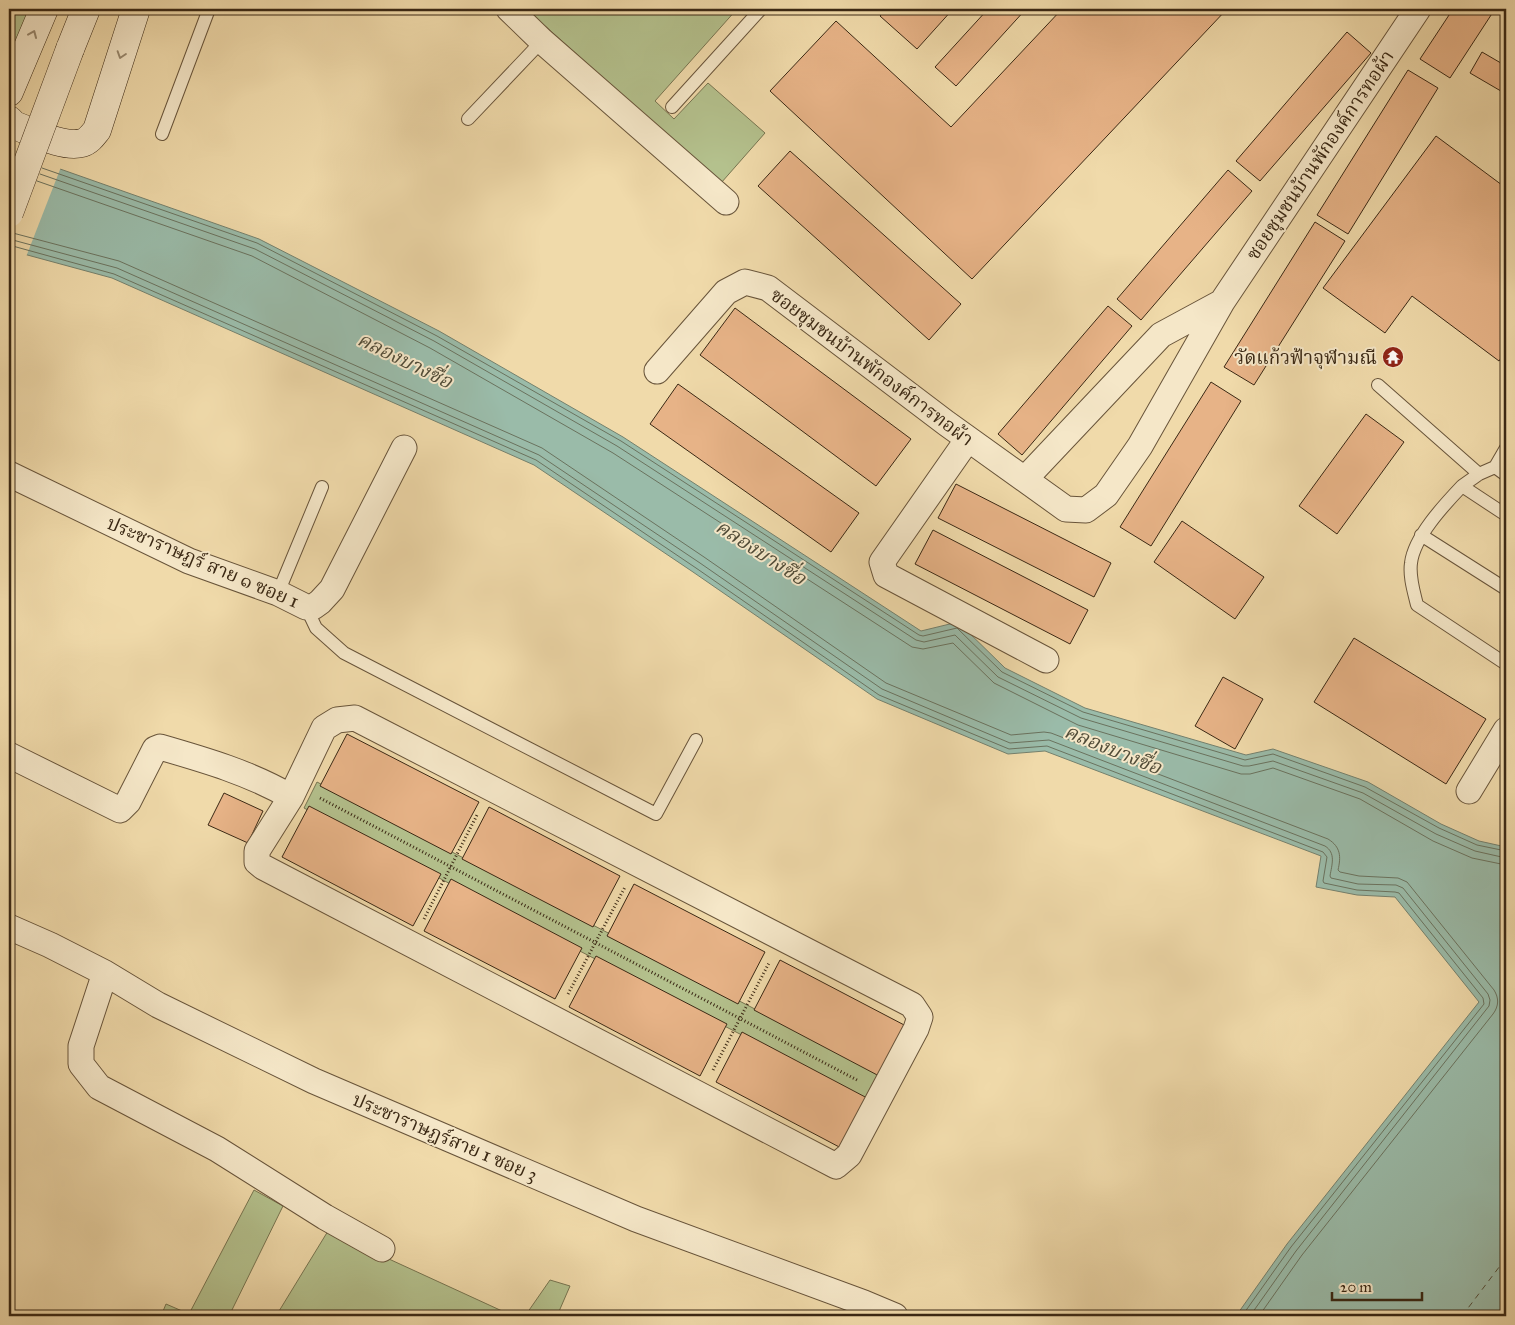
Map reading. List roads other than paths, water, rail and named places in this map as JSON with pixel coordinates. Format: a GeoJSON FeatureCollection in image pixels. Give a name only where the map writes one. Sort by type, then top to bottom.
{"type":"FeatureCollection","features":[{"type":"Feature","properties":{"kind":"main road"},"geometry":{"type":"LineString","coordinates":[[9,92],[44,9]]}},
{"type":"Feature","properties":{"kind":"main road"},"geometry":{"type":"LineString","coordinates":[[9,212],[86,9]]}},
{"type":"Feature","properties":{"kind":"main road"},"geometry":{"type":"LineString","coordinates":[[9,120],[14,125],[66,144],[83,142],[91,138],[97,130],[136,9]]}},
{"type":"Feature","properties":{"kind":"street"},"geometry":{"type":"LineString","coordinates":[[509,9],[542,41],[726,202]]}},
{"type":"Feature","properties":{"kind":"street","name":"ซอยชุมชนบ้านพักองค์การทอผ้า"},"geometry":{"type":"LineString","coordinates":[[657,371],[726,292],[745,282],[768,288],[968,439],[1066,509],[1086,510],[1106,494],[1140,446],[1222,302],[1418,9]]}},
{"type":"Feature","properties":{"kind":"street","name":"ซอยชุมชนบ้านพักองค์การทอผ้า"},"geometry":{"type":"LineString","coordinates":[[1025,479],[1161,334],[1222,302]]}},
{"type":"Feature","properties":{"kind":"street"},"geometry":{"type":"LineString","coordinates":[[968,439],[882,562],[886,575],[1046,660]]}},
{"type":"Feature","properties":{"kind":"street","name":"ประชาราษฎร์ สาย ๑ ซอย 1"},"geometry":{"type":"LineString","coordinates":[[9,474],[189,561],[278,592],[306,606],[313,607],[332,589],[404,448]]}},
{"type":"Feature","properties":{"kind":"street"},"geometry":{"type":"LineString","coordinates":[[355,718],[912,1005],[920,1017],[916,1029],[849,1156],[836,1166],[263,867],[257,862],[257,851],[293,791],[324,728],[337,720],[355,718]]}},
{"type":"Feature","properties":{"kind":"street"},"geometry":{"type":"LineString","coordinates":[[1469,791],[1506,730]]}},
{"type":"Feature","properties":{"kind":"street"},"geometry":{"type":"LineString","coordinates":[[9,755],[120,810],[128,802],[155,749],[160,747],[215,763],[271,786],[293,791]]}},
{"type":"Feature","properties":{"kind":"street","name":"ประชาราษฎร์สาย 1 ซอย 3"},"geometry":{"type":"LineString","coordinates":[[9,927],[106,973],[158,1004],[314,1081],[636,1219],[895,1316]]}},
{"type":"Feature","properties":{"kind":"street"},"geometry":{"type":"LineString","coordinates":[[106,973],[81,1046],[81,1064],[99,1087],[217,1149],[325,1217],[382,1249]]}},
{"type":"Feature","properties":{"kind":"lane"},"geometry":{"type":"LineString","coordinates":[[162,134],[210,9]]}},
{"type":"Feature","properties":{"kind":"lane"},"geometry":{"type":"LineString","coordinates":[[672,107],[761,9]]}},
{"type":"Feature","properties":{"kind":"lane"},"geometry":{"type":"LineString","coordinates":[[468,119],[542,41]]}},
{"type":"Feature","properties":{"kind":"lane"},"geometry":{"type":"LineString","coordinates":[[1378,385],[1479,474]]}},
{"type":"Feature","properties":{"kind":"lane"},"geometry":{"type":"LineString","coordinates":[[1506,448],[1495,467],[1479,474],[1462,486],[1445,504],[1420,535],[1411,562],[1417,605],[1506,664]]}},
{"type":"Feature","properties":{"kind":"lane"},"geometry":{"type":"LineString","coordinates":[[1495,467],[1506,475]]}},
{"type":"Feature","properties":{"kind":"lane"},"geometry":{"type":"LineString","coordinates":[[1462,486],[1506,515]]}},
{"type":"Feature","properties":{"kind":"lane"},"geometry":{"type":"LineString","coordinates":[[278,592],[322,487]]}},
{"type":"Feature","properties":{"kind":"lane"},"geometry":{"type":"LineString","coordinates":[[1420,535],[1506,589]]}},
{"type":"Feature","properties":{"kind":"lane"},"geometry":{"type":"LineString","coordinates":[[306,606],[316,628],[344,653],[656,814],[696,740]]}},
{"type":"Feature","properties":{"kind":"water","name":"คลองบางซื่อ"},"geometry":{"type":"Polygon","coordinates":[[[9,151],[259,239],[439,331],[623,437],[921,631],[958,622],[1005,668],[1085,708],[1246,755],[1273,749],[1368,782],[1441,824],[1479,841],[1506,847],[1506,1316],[1236,1316],[1287,1244],[1479,1002],[1395,897],[1357,895],[1316,887],[1321,856],[1045,751],[1008,754],[877,699],[534,465],[112,278],[9,250],[9,151]]]}},
{"type":"Feature","properties":{"kind":"place","name":"วัดแก้วฟ้าจุฬามณี"},"geometry":{"type":"Point","coordinates":[1393,357]}}]}
